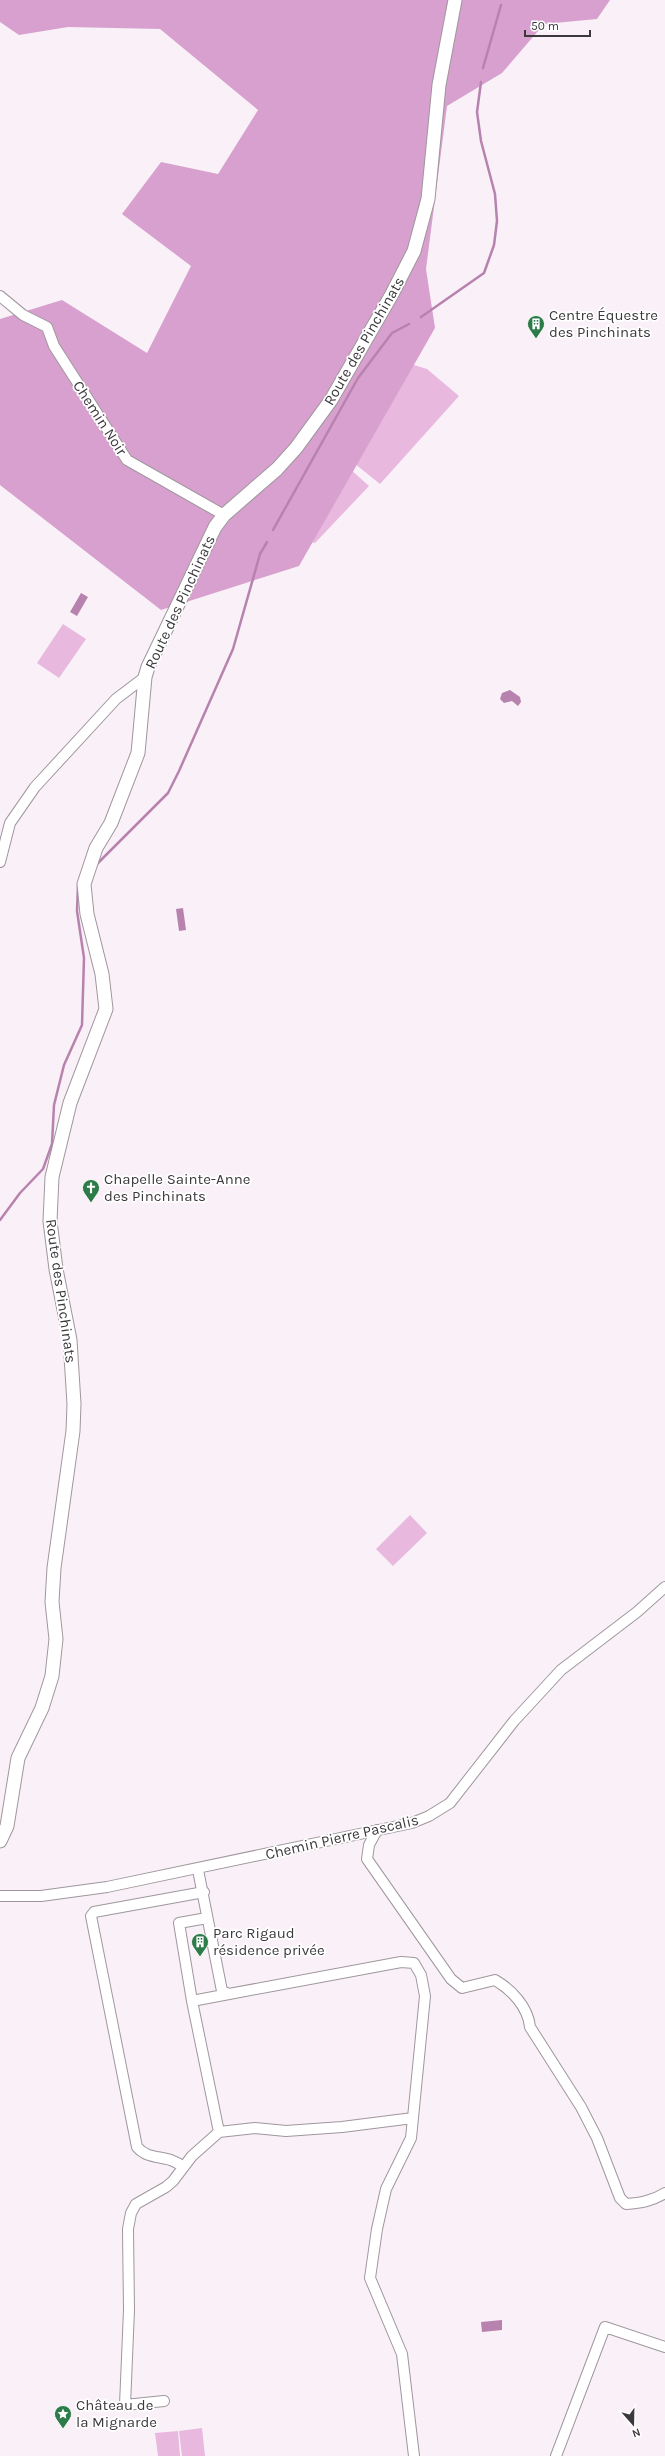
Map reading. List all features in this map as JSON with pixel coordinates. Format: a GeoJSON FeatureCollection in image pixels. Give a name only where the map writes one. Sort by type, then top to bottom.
{"type":"FeatureCollection","features":[{"type":"Feature","properties":{"kind":"street","name":"Route des Pinchinats"},"geometry":{"type":"LineString","coordinates":[[0,1840],[7,1826],[18,1758],[42,1708],[52,1676],[56,1639],[52,1602],[54,1568],[73,1431],[74,1404],[70,1340],[56,1269],[50,1221],[52,1177],[70,1103],[106,1009],[102,974],[87,914],[84,884],[85,879],[111,823],[138,752],[145,677],[169,620],[215,527],[224,515],[277,468],[296,448],[331,400],[392,294],[414,251],[428,198],[439,85],[456,0]]}},
{"type":"Feature","properties":{"kind":"street","name":"Chemin Noir"},"geometry":{"type":"LineString","coordinates":[[0,296],[23,315],[47,327],[54,346],[127,460],[224,515]]}},
{"type":"Feature","properties":{"kind":"street"},"geometry":{"type":"LineString","coordinates":[[0,862],[10,823],[35,787],[112,704],[145,677]]}},
{"type":"Feature","properties":{"kind":"street","name":"Chemin Pierre Pascalis"},"geometry":{"type":"LineString","coordinates":[[0,1896],[41,1896],[107,1887],[198,1870],[377,1830],[429,1816],[450,1802],[541,1690],[561,1670],[641,1610],[665,1587]]}},
{"type":"Feature","properties":{"kind":"street"},"geometry":{"type":"LineString","coordinates":[[377,1830],[369,1845],[366,1859],[451,1978],[462,1988],[495,1980],[508,1988],[518,2000],[529,2020],[530,2027],[581,2107],[597,2138],[620,2198],[626,2204],[638,2203],[654,2200],[665,2193]]}},
{"type":"Feature","properties":{"kind":"street"},"geometry":{"type":"LineString","coordinates":[[198,1870],[204,1892],[207,1918],[222,1991],[229,1994]]}},
{"type":"Feature","properties":{"kind":"street"},"geometry":{"type":"LineString","coordinates":[[183,2167],[168,2157],[148,2156],[137,2147],[91,1916],[94,1912],[204,1892]]}},
{"type":"Feature","properties":{"kind":"street"},"geometry":{"type":"LineString","coordinates":[[207,1918],[179,1923],[192,2001],[219,2132]]}},
{"type":"Feature","properties":{"kind":"street"},"geometry":{"type":"LineString","coordinates":[[192,2001],[401,1962],[414,1963],[421,1975],[425,1996],[411,2138],[386,2189],[377,2229],[370,2278],[402,2354],[414,2456]]}},
{"type":"Feature","properties":{"kind":"street"},"geometry":{"type":"LineString","coordinates":[[164,2401],[125,2405],[129,2317],[128,2230],[131,2213],[136,2204],[166,2187],[192,2156],[219,2132],[255,2128],[286,2131],[412,2118]]}},
{"type":"Feature","properties":{"kind":"street"},"geometry":{"type":"LineString","coordinates":[[556,2456],[605,2327],[665,2347]]}},
{"type":"Feature","properties":{"kind":"shaded area"},"geometry":{"type":"Polygon","coordinates":[[[0,0],[610,0],[597,19],[544,24],[502,73],[447,106],[426,269],[435,328],[299,566],[161,610],[0,485],[0,319],[62,300],[147,353],[191,266],[122,214],[161,162],[218,174],[258,110],[160,29],[68,27],[19,35],[0,22],[0,0]]]}},
{"type":"Feature","properties":{"kind":"shaded area"},"geometry":{"type":"Polygon","coordinates":[[[404,362],[427,369],[459,396],[380,484],[344,455],[404,362]]]}},
{"type":"Feature","properties":{"kind":"shaded area"},"geometry":{"type":"Polygon","coordinates":[[[341,461],[369,486],[315,543],[304,540],[341,461]]]}},
{"type":"Feature","properties":{"kind":"shaded area"},"geometry":{"type":"Polygon","coordinates":[[[81,593],[88,597],[77,616],[70,612],[81,593]]]}},
{"type":"Feature","properties":{"kind":"shaded area"},"geometry":{"type":"Polygon","coordinates":[[[63,624],[86,639],[59,678],[37,663],[63,624]]]}},
{"type":"Feature","properties":{"kind":"shaded area"},"geometry":{"type":"Polygon","coordinates":[[[510,690],[520,697],[521,702],[518,706],[512,701],[504,703],[500,699],[502,693],[510,690]]]}},
{"type":"Feature","properties":{"kind":"shaded area"},"geometry":{"type":"Polygon","coordinates":[[[183,908],[186,930],[179,931],[176,909],[183,908]]]}},
{"type":"Feature","properties":{"kind":"shaded area"},"geometry":{"type":"Polygon","coordinates":[[[410,1515],[427,1533],[393,1566],[376,1549],[410,1515]]]}},
{"type":"Feature","properties":{"kind":"shaded area"},"geometry":{"type":"Polygon","coordinates":[[[502,2320],[502,2330],[482,2332],[481,2322],[502,2320]]]}},
{"type":"Feature","properties":{"kind":"shaded area"},"geometry":{"type":"Polygon","coordinates":[[[202,2428],[205,2456],[182,2456],[179,2431],[202,2428]]]}},
{"type":"Feature","properties":{"kind":"shaded area"},"geometry":{"type":"Polygon","coordinates":[[[178,2431],[180,2456],[158,2456],[155,2433],[178,2431]]]}},
{"type":"Feature","properties":{"kind":"waterway"},"geometry":{"type":"LineString","coordinates":[[483,68],[501,5]]}},
{"type":"Feature","properties":{"kind":"waterway"},"geometry":{"type":"LineString","coordinates":[[421,317],[484,273],[494,245],[497,221],[495,194],[481,141],[477,112],[481,82]]}},
{"type":"Feature","properties":{"kind":"waterway"},"geometry":{"type":"LineString","coordinates":[[273,530],[358,378],[392,333],[409,324]]}},
{"type":"Feature","properties":{"kind":"waterway"},"geometry":{"type":"LineString","coordinates":[[96,865],[168,793],[233,649],[260,554],[267,542]]}},
{"type":"Feature","properties":{"kind":"waterway"},"geometry":{"type":"LineString","coordinates":[[0,1220],[20,1193],[43,1169],[52,1144],[54,1105],[64,1065],[82,1025],[84,958],[77,911],[78,885]]}},
{"type":"Feature","properties":{"kind":"place","name":"Centre Équestre des Pinchinats"},"geometry":{"type":"Point","coordinates":[536,339]}},
{"type":"Feature","properties":{"kind":"place","name":"Chapelle Sainte-Anne des Pinchinats"},"geometry":{"type":"Point","coordinates":[91,1203]}},
{"type":"Feature","properties":{"kind":"place","name":"Parc Rigaud résidence privée"},"geometry":{"type":"Point","coordinates":[200,1957]}},
{"type":"Feature","properties":{"kind":"place","name":"Château de la Mignarde"},"geometry":{"type":"Point","coordinates":[63,2429]}}]}
